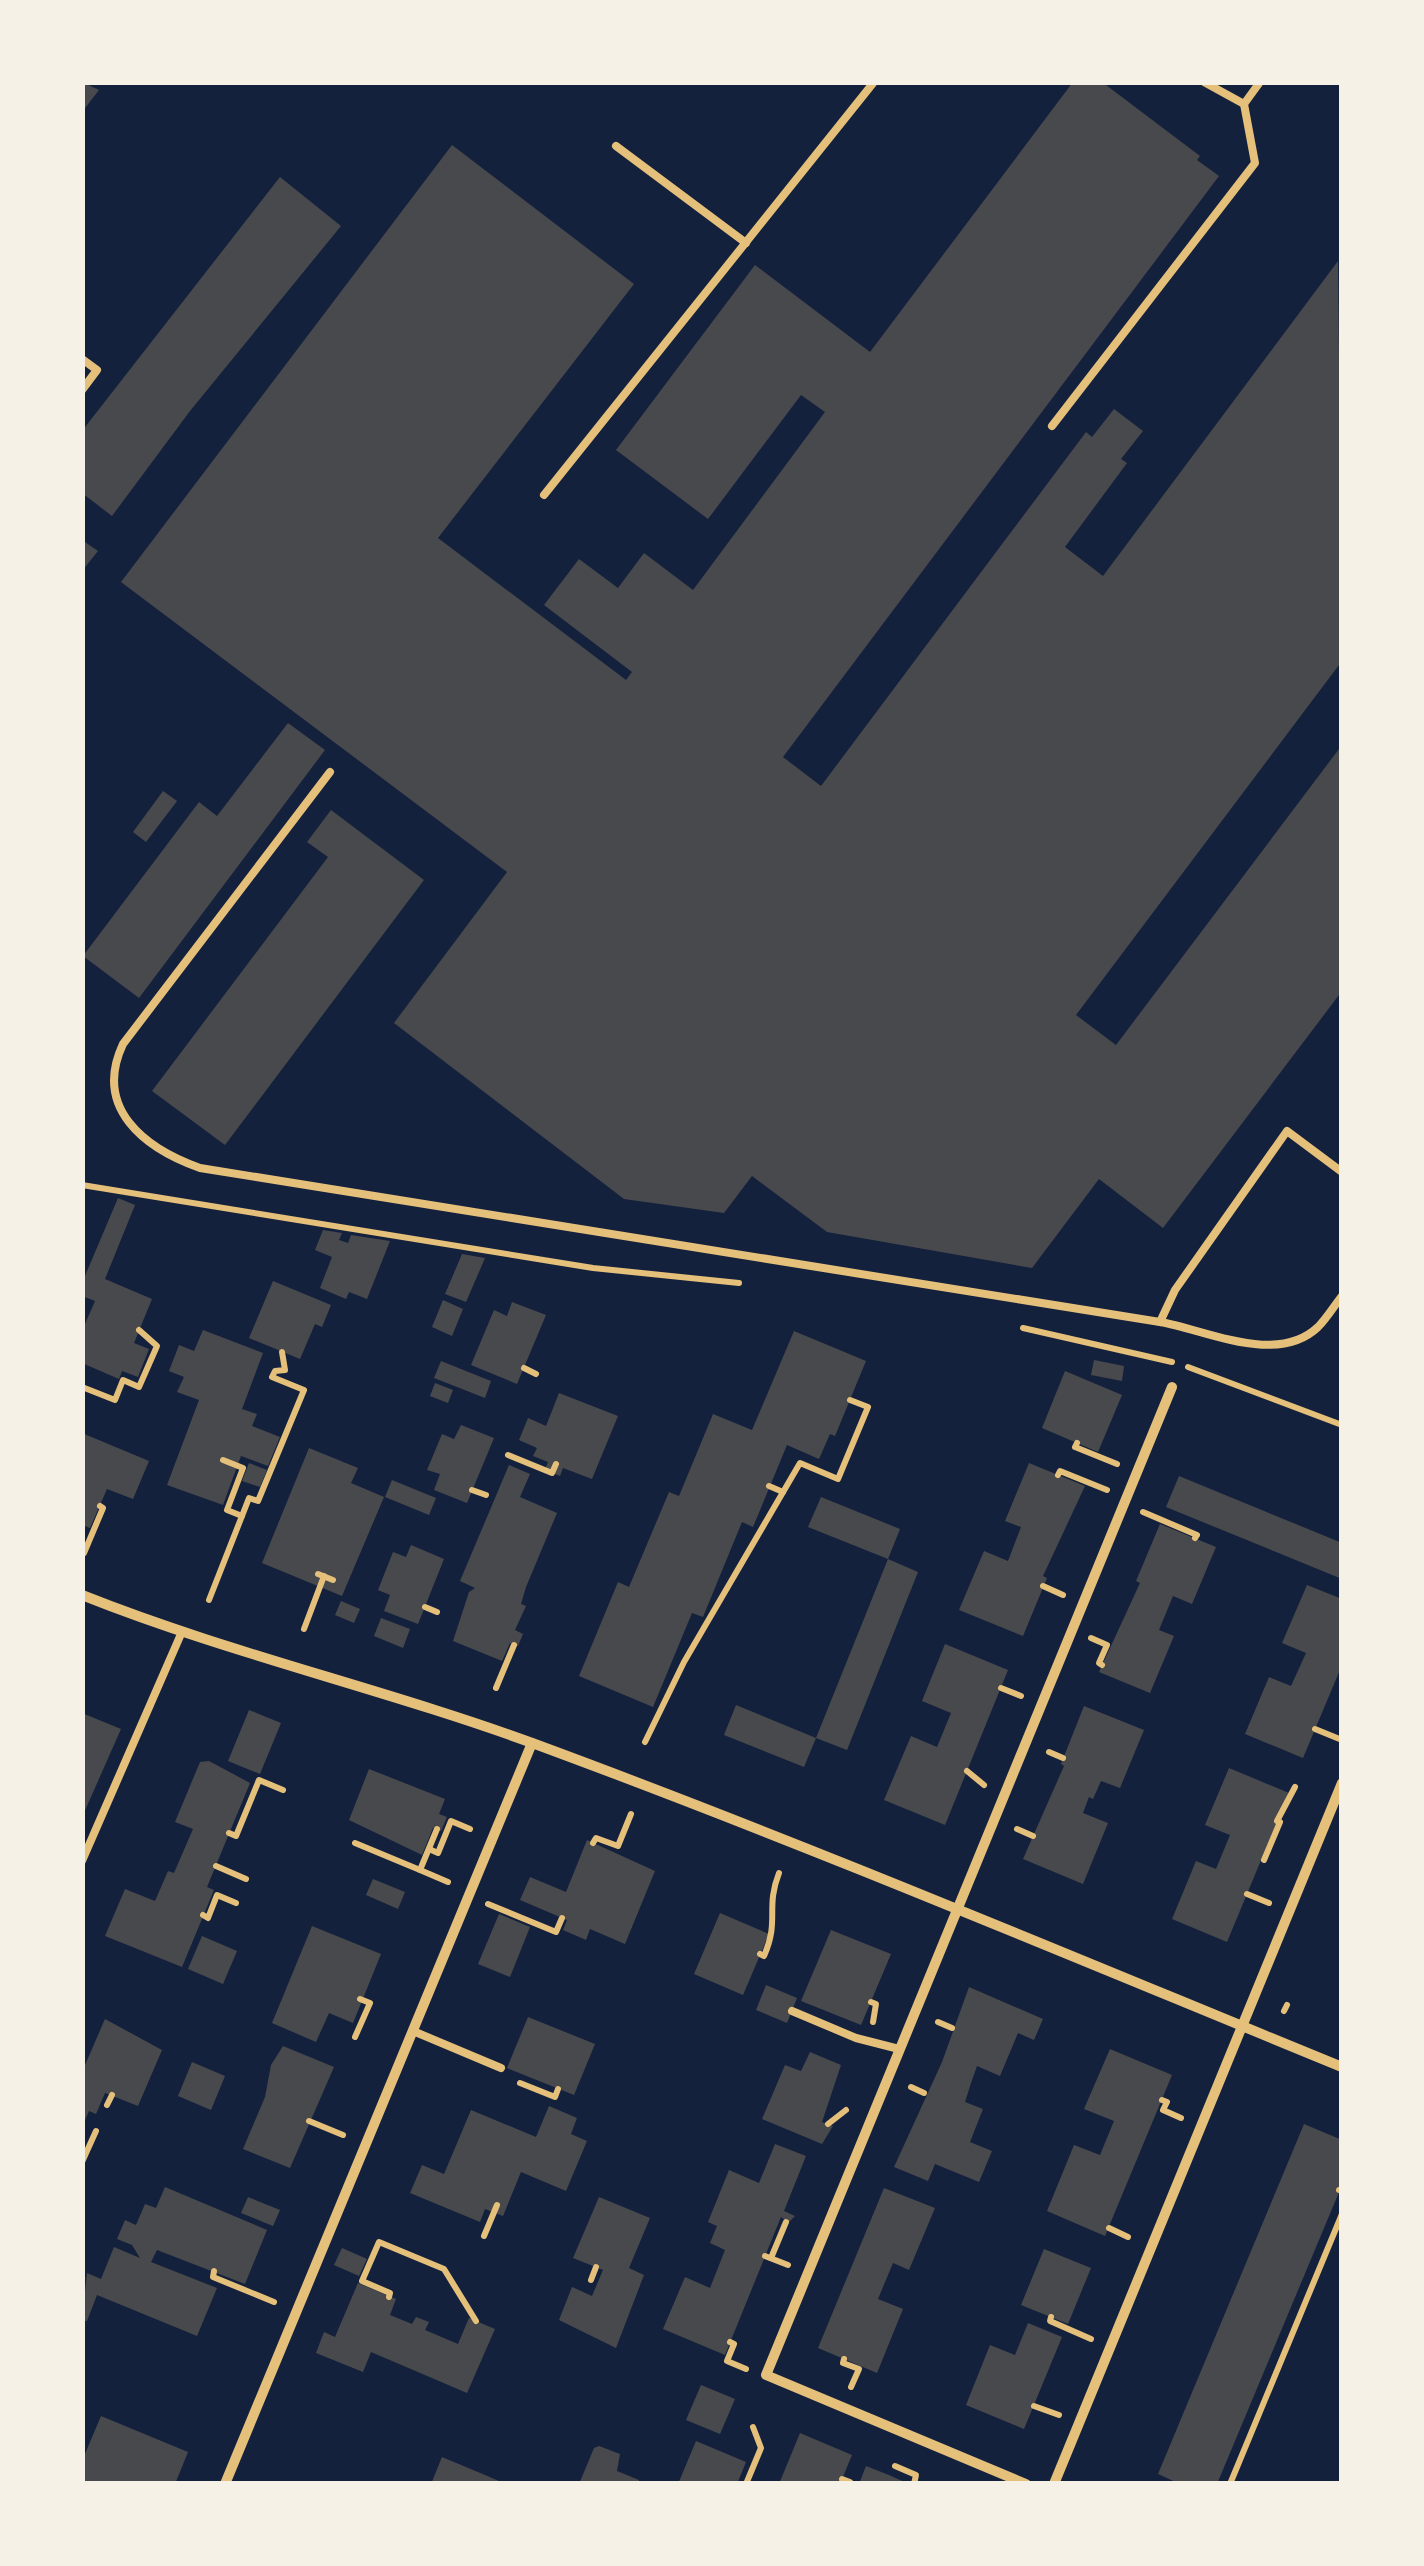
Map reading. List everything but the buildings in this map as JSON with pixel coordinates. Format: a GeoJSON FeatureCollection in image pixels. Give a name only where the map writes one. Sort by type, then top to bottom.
{"type":"FeatureCollection","features":[{"type":"Feature","properties":{"kind":"street"},"geometry":{"type":"LineString","coordinates":[[1026,2484],[766,2375],[1172,1386]]}},
{"type":"Feature","properties":{"kind":"street"},"geometry":{"type":"LineString","coordinates":[[82,1595],[181,1634],[401,1697],[532,1743],[957,1907],[1342,2066]]}},
{"type":"Feature","properties":{"kind":"street"},"geometry":{"type":"LineString","coordinates":[[224,2484],[532,1743]]}},
{"type":"Feature","properties":{"kind":"street"},"geometry":{"type":"LineString","coordinates":[[1054,2484],[1342,1783]]}},
{"type":"Feature","properties":{"kind":"lane"},"geometry":{"type":"LineString","coordinates":[[544,496],[874,82]]}},
{"type":"Feature","properties":{"kind":"lane"},"geometry":{"type":"LineString","coordinates":[[1204,82],[1244,104]]}},
{"type":"Feature","properties":{"kind":"lane"},"geometry":{"type":"LineString","coordinates":[[1052,426],[1254,163],[1244,104],[1260,82]]}},
{"type":"Feature","properties":{"kind":"lane"},"geometry":{"type":"LineString","coordinates":[[616,146],[746,243]]}},
{"type":"Feature","properties":{"kind":"lane"},"geometry":{"type":"LineString","coordinates":[[82,359],[97,370],[82,390]]}},
{"type":"Feature","properties":{"kind":"lane"},"geometry":{"type":"LineString","coordinates":[[330,772],[122,1044],[111,1068],[120,1104],[135,1133],[162,1154],[200,1168],[1160,1322],[1268,1346],[1297,1341],[1318,1328],[1342,1296]]}},
{"type":"Feature","properties":{"kind":"lane"},"geometry":{"type":"LineString","coordinates":[[1160,1322],[1174,1290],[1286,1131],[1342,1172]]}},
{"type":"Feature","properties":{"kind":"lane"},"geometry":{"type":"LineString","coordinates":[[82,1861],[181,1634]]}},
{"type":"Feature","properties":{"kind":"lane"},"geometry":{"type":"LineString","coordinates":[[792,2010],[856,2038],[899,2049]]}},
{"type":"Feature","properties":{"kind":"lane"},"geometry":{"type":"LineString","coordinates":[[412,2031],[501,2068]]}},
{"type":"Feature","properties":{"kind":"path"},"geometry":{"type":"LineString","coordinates":[[82,1185],[593,1268],[756,1285]]}},
{"type":"Feature","properties":{"kind":"path"},"geometry":{"type":"LineString","coordinates":[[1018,1327],[1181,1364],[1342,1425]]}},
{"type":"Feature","properties":{"kind":"path"},"geometry":{"type":"LineString","coordinates":[[82,1387],[115,1400],[123,1380],[140,1387],[157,1346],[147,1342],[150,1335],[139,1330]]}},
{"type":"Feature","properties":{"kind":"path"},"geometry":{"type":"LineString","coordinates":[[209,1600],[250,1498],[258,1501],[304,1390],[272,1377],[275,1371],[284,1370],[282,1352]]}},
{"type":"Feature","properties":{"kind":"path"},"geometry":{"type":"LineString","coordinates":[[524,1368],[536,1374]]}},
{"type":"Feature","properties":{"kind":"path"},"geometry":{"type":"LineString","coordinates":[[645,1742],[684,1662],[800,1464],[838,1479],[868,1407],[850,1400]]}},
{"type":"Feature","properties":{"kind":"path"},"geometry":{"type":"LineString","coordinates":[[1077,1442],[1075,1447],[1120,1466]]}},
{"type":"Feature","properties":{"kind":"path"},"geometry":{"type":"LineString","coordinates":[[508,1455],[552,1473],[556,1464]]}},
{"type":"Feature","properties":{"kind":"path"},"geometry":{"type":"LineString","coordinates":[[223,1460],[243,1468],[228,1510],[242,1516]]}},
{"type":"Feature","properties":{"kind":"path"},"geometry":{"type":"LineString","coordinates":[[1058,1475],[1060,1471],[1110,1491]]}},
{"type":"Feature","properties":{"kind":"path"},"geometry":{"type":"LineString","coordinates":[[770,1486],[783,1492]]}},
{"type":"Feature","properties":{"kind":"path"},"geometry":{"type":"LineString","coordinates":[[472,1490],[486,1495]]}},
{"type":"Feature","properties":{"kind":"path"},"geometry":{"type":"LineString","coordinates":[[84,1554],[104,1508],[100,1506]]}},
{"type":"Feature","properties":{"kind":"path"},"geometry":{"type":"LineString","coordinates":[[1140,1511],[1196,1534],[1195,1538]]}},
{"type":"Feature","properties":{"kind":"path"},"geometry":{"type":"LineString","coordinates":[[722,1572],[734,1576]]}},
{"type":"Feature","properties":{"kind":"path"},"geometry":{"type":"LineString","coordinates":[[304,1629],[325,1577]]}},
{"type":"Feature","properties":{"kind":"path"},"geometry":{"type":"LineString","coordinates":[[1043,1586],[1066,1596]]}},
{"type":"Feature","properties":{"kind":"path"},"geometry":{"type":"LineString","coordinates":[[425,1606],[437,1612]]}},
{"type":"Feature","properties":{"kind":"path"},"geometry":{"type":"LineString","coordinates":[[1088,1637],[1107,1644],[1098,1663],[1102,1664]]}},
{"type":"Feature","properties":{"kind":"path"},"geometry":{"type":"LineString","coordinates":[[496,1688],[514,1645]]}},
{"type":"Feature","properties":{"kind":"path"},"geometry":{"type":"LineString","coordinates":[[675,1658],[684,1662]]}},
{"type":"Feature","properties":{"kind":"path"},"geometry":{"type":"LineString","coordinates":[[1001,1688],[1014,1693]]}},
{"type":"Feature","properties":{"kind":"path"},"geometry":{"type":"LineString","coordinates":[[1315,1729],[1342,1740]]}},
{"type":"Feature","properties":{"kind":"path"},"geometry":{"type":"LineString","coordinates":[[967,1771],[977,1782]]}},
{"type":"Feature","properties":{"kind":"path"},"geometry":{"type":"LineString","coordinates":[[229,1833],[236,1836],[259,1780],[282,1790]]}},
{"type":"Feature","properties":{"kind":"path"},"geometry":{"type":"LineString","coordinates":[[1264,1860],[1294,1787]]}},
{"type":"Feature","properties":{"kind":"path"},"geometry":{"type":"LineString","coordinates":[[593,1843],[596,1838],[618,1846],[630,1814]]}},
{"type":"Feature","properties":{"kind":"path"},"geometry":{"type":"LineString","coordinates":[[430,1849],[438,1853],[451,1821],[467,1828]]}},
{"type":"Feature","properties":{"kind":"path"},"geometry":{"type":"LineString","coordinates":[[420,1870],[438,1830]]}},
{"type":"Feature","properties":{"kind":"path"},"geometry":{"type":"LineString","coordinates":[[1020,1830],[1033,1836]]}},
{"type":"Feature","properties":{"kind":"path"},"geometry":{"type":"LineString","coordinates":[[355,1843],[445,1880]]}},
{"type":"Feature","properties":{"kind":"path"},"geometry":{"type":"LineString","coordinates":[[216,1866],[246,1879]]}},
{"type":"Feature","properties":{"kind":"path"},"geometry":{"type":"LineString","coordinates":[[760,1954],[764,1956],[776,1930],[768,1900],[779,1872]]}},
{"type":"Feature","properties":{"kind":"path"},"geometry":{"type":"LineString","coordinates":[[1247,1894],[1261,1900]]}},
{"type":"Feature","properties":{"kind":"path"},"geometry":{"type":"LineString","coordinates":[[203,1915],[208,1918],[218,1895],[236,1902]]}},
{"type":"Feature","properties":{"kind":"path"},"geometry":{"type":"LineString","coordinates":[[486,1904],[556,1932],[562,1918]]}},
{"type":"Feature","properties":{"kind":"path"},"geometry":{"type":"LineString","coordinates":[[355,2037],[370,2003],[360,1999]]}},
{"type":"Feature","properties":{"kind":"path"},"geometry":{"type":"LineString","coordinates":[[874,2003],[894,2012]]}},
{"type":"Feature","properties":{"kind":"path"},"geometry":{"type":"LineString","coordinates":[[501,2068],[504,2077],[555,2098],[558,2089]]}},
{"type":"Feature","properties":{"kind":"path"},"geometry":{"type":"LineString","coordinates":[[107,2105],[112,2095]]}},
{"type":"Feature","properties":{"kind":"path"},"geometry":{"type":"LineString","coordinates":[[1162,2100],[1166,2102],[1163,2110],[1180,2117]]}},
{"type":"Feature","properties":{"kind":"path"},"geometry":{"type":"LineString","coordinates":[[828,2124],[841,2114]]}},
{"type":"Feature","properties":{"kind":"path"},"geometry":{"type":"LineString","coordinates":[[310,2120],[340,2133]]}},
{"type":"Feature","properties":{"kind":"path"},"geometry":{"type":"LineString","coordinates":[[82,2162],[96,2131]]}},
{"type":"Feature","properties":{"kind":"path"},"geometry":{"type":"LineString","coordinates":[[484,2236],[497,2205]]}},
{"type":"Feature","properties":{"kind":"path"},"geometry":{"type":"LineString","coordinates":[[1230,2484],[1342,2214]]}},
{"type":"Feature","properties":{"kind":"path"},"geometry":{"type":"LineString","coordinates":[[786,2222],[768,2257],[788,2266]]}},
{"type":"Feature","properties":{"kind":"path"},"geometry":{"type":"LineString","coordinates":[[1108,2228],[1131,2238]]}},
{"type":"Feature","properties":{"kind":"path"},"geometry":{"type":"LineString","coordinates":[[389,2296],[390,2293],[362,2281],[379,2242],[444,2270],[476,2321]]}},
{"type":"Feature","properties":{"kind":"path"},"geometry":{"type":"LineString","coordinates":[[591,2280],[596,2268]]}},
{"type":"Feature","properties":{"kind":"path"},"geometry":{"type":"LineString","coordinates":[[214,2271],[212,2276],[271,2301]]}},
{"type":"Feature","properties":{"kind":"path"},"geometry":{"type":"LineString","coordinates":[[1303,2276],[1314,2280]]}},
{"type":"Feature","properties":{"kind":"path"},"geometry":{"type":"LineString","coordinates":[[1051,2317],[1050,2322],[1090,2338]]}},
{"type":"Feature","properties":{"kind":"path"},"geometry":{"type":"LineString","coordinates":[[730,2342],[734,2344],[727,2361],[745,2368]]}},
{"type":"Feature","properties":{"kind":"path"},"geometry":{"type":"LineString","coordinates":[[844,2359],[843,2363],[859,2369],[850,2388]]}},
{"type":"Feature","properties":{"kind":"path"},"geometry":{"type":"LineString","coordinates":[[1267,2364],[1278,2368]]}},
{"type":"Feature","properties":{"kind":"path"},"geometry":{"type":"LineString","coordinates":[[1034,2406],[1058,2415]]}},
{"type":"Feature","properties":{"kind":"path"},"geometry":{"type":"LineString","coordinates":[[746,2484],[762,2448],[754,2427]]}},
{"type":"Feature","properties":{"kind":"path"},"geometry":{"type":"LineString","coordinates":[[1230,2452],[1241,2457]]}},
{"type":"Feature","properties":{"kind":"path"},"geometry":{"type":"LineString","coordinates":[[896,2466],[916,2475],[914,2484]]}}]}
